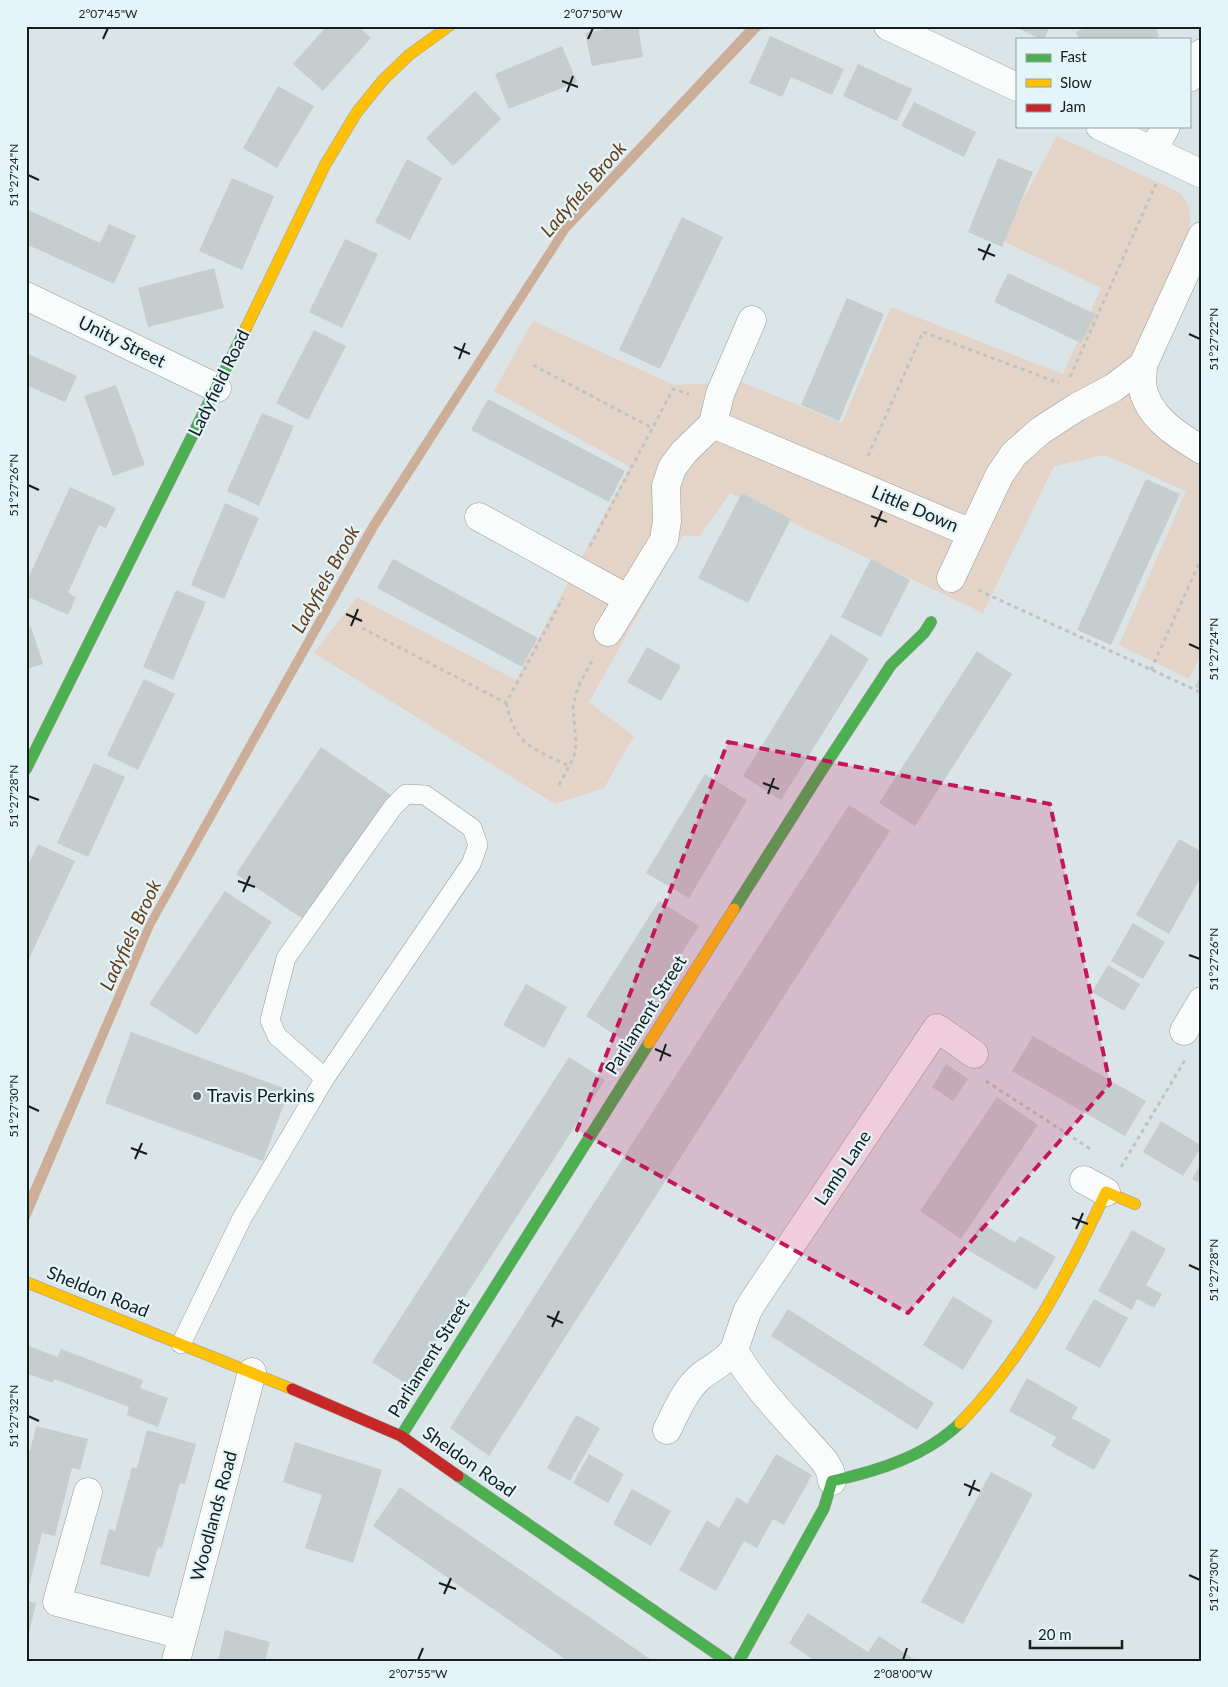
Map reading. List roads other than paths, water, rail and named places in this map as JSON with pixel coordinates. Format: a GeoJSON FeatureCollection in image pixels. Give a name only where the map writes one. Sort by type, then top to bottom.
{"type":"FeatureCollection","features":[{"type":"Feature","properties":{"kind":"street","name":"Ladyfield Road"},"geometry":{"type":"LineString","coordinates":[[27,767],[217,388],[324,165],[356,112],[383,80],[409,54],[449,26]]}},
{"type":"Feature","properties":{"kind":"street"},"geometry":{"type":"LineString","coordinates":[[888,26],[1016,87]]}},
{"type":"Feature","properties":{"kind":"street"},"geometry":{"type":"LineString","coordinates":[[1190,76],[1202,53]]}},
{"type":"Feature","properties":{"kind":"street"},"geometry":{"type":"LineString","coordinates":[[1104,128],[1202,174]]}},
{"type":"Feature","properties":{"kind":"street"},"geometry":{"type":"LineString","coordinates":[[1160,155],[1166,128]]}},
{"type":"Feature","properties":{"kind":"street","name":"Little Down"},"geometry":{"type":"LineString","coordinates":[[1202,236],[1143,365],[1142,384],[1147,401],[1157,416],[1173,431],[1202,450]]}},
{"type":"Feature","properties":{"kind":"street","name":"Unity Street"},"geometry":{"type":"LineString","coordinates":[[26,296],[217,388]]}},
{"type":"Feature","properties":{"kind":"street"},"geometry":{"type":"LineString","coordinates":[[608,632],[660,549],[664,540],[667,521],[666,486],[672,468],[715,413],[752,320]]}},
{"type":"Feature","properties":{"kind":"street","name":"Little Down"},"geometry":{"type":"LineString","coordinates":[[715,413],[855,484],[971,533],[1006,465],[1026,442],[1058,418],[1113,388],[1143,365]]}},
{"type":"Feature","properties":{"kind":"street"},"geometry":{"type":"LineString","coordinates":[[479,517],[628,599]]}},
{"type":"Feature","properties":{"kind":"street"},"geometry":{"type":"LineString","coordinates":[[951,578],[971,533]]}},
{"type":"Feature","properties":{"kind":"street","name":"Parliament Street"},"geometry":{"type":"LineString","coordinates":[[401,1436],[818,776],[891,665],[924,633],[932,622]]}},
{"type":"Feature","properties":{"kind":"street"},"geometry":{"type":"LineString","coordinates":[[1184,1031],[1202,1001]]}},
{"type":"Feature","properties":{"kind":"street","name":"Lamb Lane"},"geometry":{"type":"LineString","coordinates":[[667,1430],[695,1382],[724,1362],[734,1350],[752,1303],[937,1028],[974,1054]]}},
{"type":"Feature","properties":{"kind":"street"},"geometry":{"type":"LineString","coordinates":[[832,1481],[868,1474],[897,1464],[939,1440],[969,1414],[1000,1376],[1038,1319],[1075,1257],[1095,1186],[1135,1204]]}},
{"type":"Feature","properties":{"kind":"street","name":"Sheldon Road"},"geometry":{"type":"LineString","coordinates":[[26,1282],[252,1372],[401,1436],[727,1661]]}},
{"type":"Feature","properties":{"kind":"street"},"geometry":{"type":"LineString","coordinates":[[734,1350],[741,1364],[825,1462],[832,1481],[824,1508],[739,1661]]}},
{"type":"Feature","properties":{"kind":"street","name":"Woodlands Road"},"geometry":{"type":"LineString","coordinates":[[179,1648],[252,1372]]}},
{"type":"Feature","properties":{"kind":"street"},"geometry":{"type":"LineString","coordinates":[[88,1492],[57,1602],[179,1648]]}},
{"type":"Feature","properties":{"kind":"lane"},"geometry":{"type":"LineString","coordinates":[[181,1344],[242,1218],[325,1078],[470,864],[478,846],[472,828],[424,795],[406,794],[393,807],[286,958],[270,1020],[277,1036],[325,1078]]}},
{"type":"Feature","properties":{"kind":"place","name":"Travis Perkins"},"geometry":{"type":"Point","coordinates":[197,1096]}},
{"type":"Feature","properties":{"kind":"water label","name":"Ladyfiels Brook"},"geometry":{"type":"Point","coordinates":[583,189]}},
{"type":"Feature","properties":{"kind":"water label","name":"Ladyfiels Brook"},"geometry":{"type":"Point","coordinates":[325,579]}},
{"type":"Feature","properties":{"kind":"water label","name":"Ladyfiels Brook"},"geometry":{"type":"Point","coordinates":[130,935]}}]}
